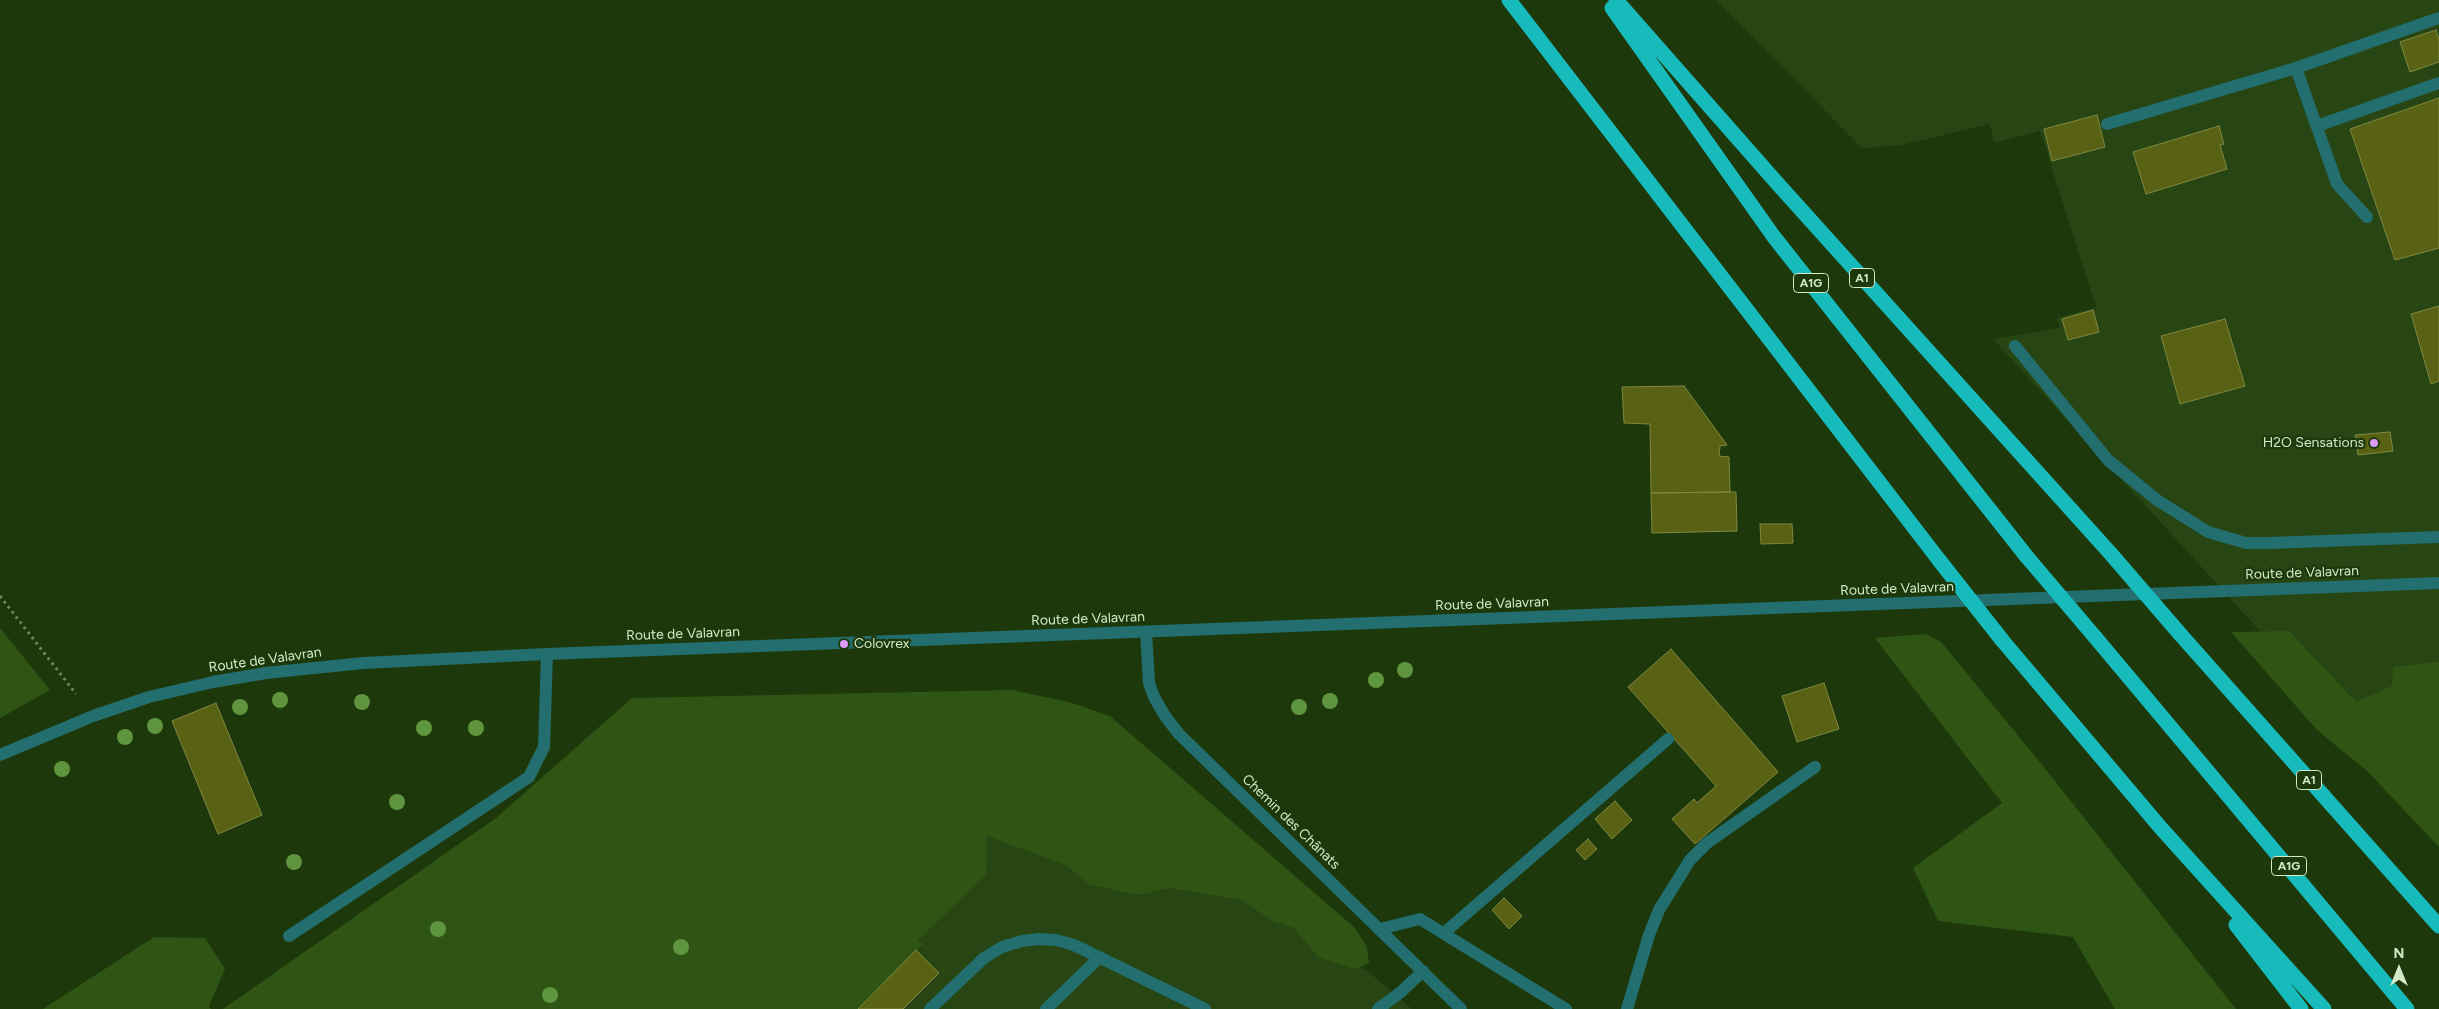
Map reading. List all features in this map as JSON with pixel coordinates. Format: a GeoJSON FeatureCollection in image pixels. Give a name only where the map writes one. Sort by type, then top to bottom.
{"type":"FeatureCollection","features":[{"type":"Feature","properties":{"kind":"highway"},"geometry":{"type":"LineString","coordinates":[[1509,0],[2002,640],[2160,827],[2324,1009]]}},
{"type":"Feature","properties":{"kind":"highway","name":"A1G"},"geometry":{"type":"LineString","coordinates":[[1607,0],[1774,237],[2027,557],[2407,1009]]}},
{"type":"Feature","properties":{"kind":"highway","name":"A1"},"geometry":{"type":"LineString","coordinates":[[1616,0],[1777,183],[2111,554],[2439,926]]}},
{"type":"Feature","properties":{"kind":"highway"},"geometry":{"type":"LineString","coordinates":[[2160,827],[2302,1009]]}},
{"type":"Feature","properties":{"kind":"street"},"geometry":{"type":"LineString","coordinates":[[2107,124],[2296,68],[2439,18]]}},
{"type":"Feature","properties":{"kind":"street"},"geometry":{"type":"LineString","coordinates":[[2296,68],[2337,184],[2367,217]]}},
{"type":"Feature","properties":{"kind":"street"},"geometry":{"type":"LineString","coordinates":[[2317,126],[2439,84]]}},
{"type":"Feature","properties":{"kind":"street"},"geometry":{"type":"LineString","coordinates":[[2015,346],[2108,460],[2157,500],[2208,532],[2246,543],[2439,537]]}},
{"type":"Feature","properties":{"kind":"street","name":"Route de Valavran"},"geometry":{"type":"LineString","coordinates":[[0,754],[93,716],[149,697],[212,682],[266,673],[363,663],[547,654],[2439,583]]}},
{"type":"Feature","properties":{"kind":"street","name":"Chemin des Chânats"},"geometry":{"type":"LineString","coordinates":[[1146,632],[1149,683],[1154,697],[1174,728],[1461,1009]]}},
{"type":"Feature","properties":{"kind":"street"},"geometry":{"type":"LineString","coordinates":[[289,936],[529,778],[544,747],[547,654]]}},
{"type":"Feature","properties":{"kind":"street"},"geometry":{"type":"LineString","coordinates":[[1444,933],[1668,739]]}},
{"type":"Feature","properties":{"kind":"street"},"geometry":{"type":"LineString","coordinates":[[1627,1009],[1649,935],[1659,910],[1690,860],[1707,843],[1815,767]]}},
{"type":"Feature","properties":{"kind":"street"},"geometry":{"type":"LineString","coordinates":[[1380,929],[1420,919],[1566,1009]]}},
{"type":"Feature","properties":{"kind":"street"},"geometry":{"type":"LineString","coordinates":[[930,1009],[984,958],[1002,947],[1022,941],[1056,940],[1074,945],[1100,957],[1205,1009]]}},
{"type":"Feature","properties":{"kind":"street"},"geometry":{"type":"LineString","coordinates":[[1046,1009],[1100,957]]}},
{"type":"Feature","properties":{"kind":"street"},"geometry":{"type":"LineString","coordinates":[[1378,1009],[1402,992],[1422,971]]}},
{"type":"Feature","properties":{"kind":"path"},"geometry":{"type":"LineString","coordinates":[[0,596],[93,716]]}},
{"type":"Feature","properties":{"kind":"shaded area"},"geometry":{"type":"Polygon","coordinates":[[[1716,0],[2439,0],[2439,827],[1993,339],[2060,328],[2057,318],[2096,307],[2040,131],[1994,143],[1990,124],[1901,145],[1862,148],[1716,0]]]}},
{"type":"Feature","properties":{"kind":"shaded area"},"geometry":{"type":"Polygon","coordinates":[[[0,628],[50,690],[0,718],[0,628]]]}},
{"type":"Feature","properties":{"kind":"shaded area"},"geometry":{"type":"Polygon","coordinates":[[[2289,631],[2356,702],[2392,686],[2393,667],[2439,662],[2439,847],[2367,771],[2317,730],[2231,632],[2289,631]]]}},
{"type":"Feature","properties":{"kind":"shaded area"},"geometry":{"type":"Polygon","coordinates":[[[1925,634],[1941,642],[2035,756],[2236,1009],[2115,1009],[2073,937],[1938,921],[1913,868],[2002,803],[1875,638],[1925,634]]]}},
{"type":"Feature","properties":{"kind":"shaded area"},"geometry":{"type":"Polygon","coordinates":[[[1012,690],[1069,702],[1110,716],[1355,928],[1367,947],[1369,963],[1355,969],[1318,957],[1294,928],[1272,921],[1242,900],[1170,888],[1139,895],[1088,884],[1066,865],[987,836],[986,875],[918,940],[923,945],[858,1009],[223,1009],[496,818],[632,698],[1012,690]]]}},
{"type":"Feature","properties":{"kind":"shaded area"},"geometry":{"type":"Polygon","coordinates":[[[1083,777],[1371,974],[1412,1009],[858,1009],[923,946],[918,940],[987,836],[1083,777]]]}},
{"type":"Feature","properties":{"kind":"shaded area"},"geometry":{"type":"Polygon","coordinates":[[[154,937],[205,938],[225,969],[209,1006],[211,1009],[43,1009],[154,937]]]}},
{"type":"Feature","properties":{"kind":"building"},"geometry":{"type":"Polygon","coordinates":[[[2436,30],[2439,39],[2439,62],[2410,72],[2400,42],[2436,30]]]}},
{"type":"Feature","properties":{"kind":"building"},"geometry":{"type":"Polygon","coordinates":[[[2439,98],[2439,248],[2395,260],[2350,129],[2439,98]]]}},
{"type":"Feature","properties":{"kind":"building"},"geometry":{"type":"Polygon","coordinates":[[[2097,115],[2105,147],[2052,161],[2044,129],[2097,115]]]}},
{"type":"Feature","properties":{"kind":"building"},"geometry":{"type":"Polygon","coordinates":[[[2219,126],[2224,144],[2220,145],[2227,169],[2146,194],[2133,152],[2219,126]]]}},
{"type":"Feature","properties":{"kind":"building"},"geometry":{"type":"Polygon","coordinates":[[[2439,306],[2439,381],[2431,384],[2411,314],[2439,306]]]}},
{"type":"Feature","properties":{"kind":"building"},"geometry":{"type":"Polygon","coordinates":[[[2093,310],[2099,332],[2068,340],[2062,319],[2093,310]]]}},
{"type":"Feature","properties":{"kind":"building"},"geometry":{"type":"Polygon","coordinates":[[[2225,319],[2245,386],[2180,404],[2161,336],[2225,319]]]}},
{"type":"Feature","properties":{"kind":"building"},"geometry":{"type":"Polygon","coordinates":[[[1684,386],[1727,445],[1720,446],[1719,456],[1729,457],[1730,492],[1651,493],[1650,424],[1624,423],[1622,387],[1684,386]]]}},
{"type":"Feature","properties":{"kind":"building","name":"H2O Sensations"},"geometry":{"type":"Polygon","coordinates":[[[2390,432],[2393,451],[2358,455],[2355,435],[2390,432]]]}},
{"type":"Feature","properties":{"kind":"building"},"geometry":{"type":"Polygon","coordinates":[[[1736,492],[1737,531],[1652,533],[1651,493],[1736,492]]]}},
{"type":"Feature","properties":{"kind":"building"},"geometry":{"type":"Polygon","coordinates":[[[1760,524],[1792,524],[1793,543],[1761,544],[1760,524]]]}},
{"type":"Feature","properties":{"kind":"building"},"geometry":{"type":"Polygon","coordinates":[[[1671,649],[1778,772],[1695,844],[1672,819],[1694,799],[1697,803],[1716,786],[1628,687],[1671,649]]]}},
{"type":"Feature","properties":{"kind":"building"},"geometry":{"type":"Polygon","coordinates":[[[1824,683],[1839,729],[1797,742],[1782,696],[1824,683]]]}},
{"type":"Feature","properties":{"kind":"building"},"geometry":{"type":"Polygon","coordinates":[[[216,703],[262,815],[218,834],[172,721],[216,703]]]}},
{"type":"Feature","properties":{"kind":"building"},"geometry":{"type":"Polygon","coordinates":[[[1615,801],[1632,820],[1612,839],[1595,819],[1615,801]]]}},
{"type":"Feature","properties":{"kind":"building"},"geometry":{"type":"Polygon","coordinates":[[[1588,839],[1597,849],[1585,860],[1576,850],[1588,839]]]}},
{"type":"Feature","properties":{"kind":"building"},"geometry":{"type":"Polygon","coordinates":[[[1504,898],[1522,916],[1509,929],[1492,910],[1504,898]]]}},
{"type":"Feature","properties":{"kind":"building"},"geometry":{"type":"Polygon","coordinates":[[[916,950],[939,973],[903,1009],[858,1009],[916,950]]]}},
{"type":"Feature","properties":{"kind":"place","name":"H2O Sensations"},"geometry":{"type":"Point","coordinates":[2374,443]}},
{"type":"Feature","properties":{"kind":"place","name":"Colovrex"},"geometry":{"type":"Point","coordinates":[844,644]}}]}
